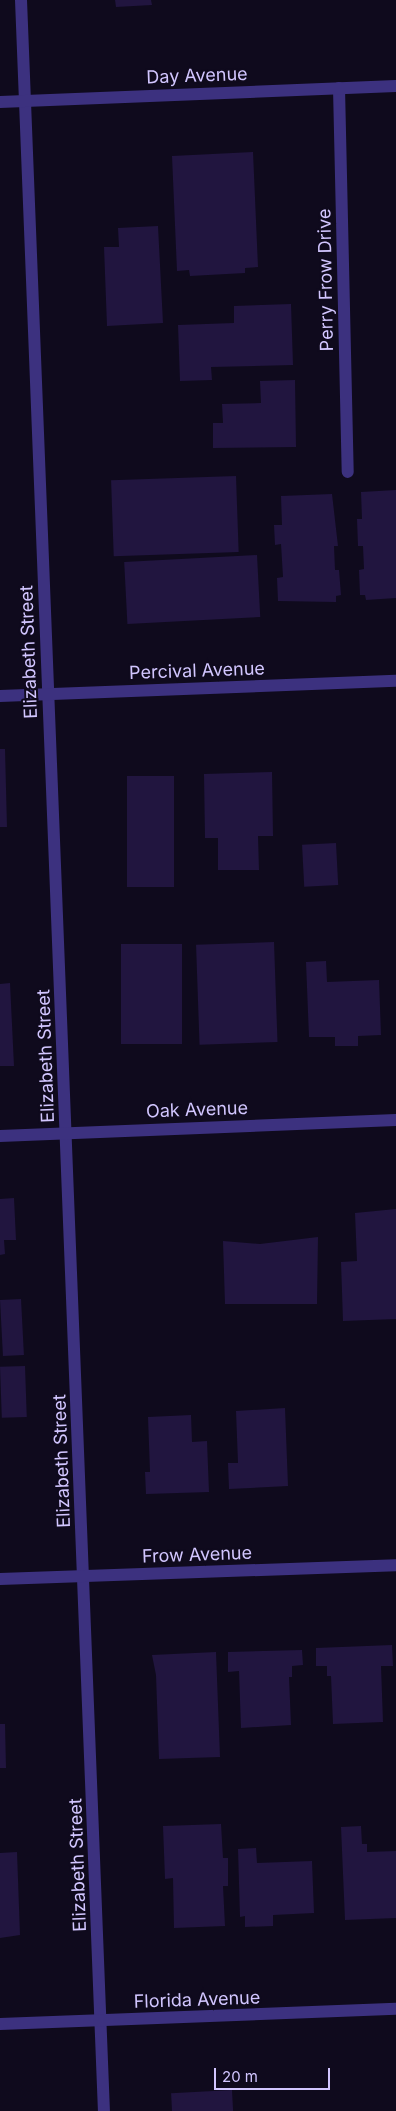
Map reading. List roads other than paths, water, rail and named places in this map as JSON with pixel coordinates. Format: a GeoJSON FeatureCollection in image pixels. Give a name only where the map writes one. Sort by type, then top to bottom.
{"type":"FeatureCollection","features":[{"type":"Feature","properties":{"kind":"street","name":"Elizabeth Street"},"geometry":{"type":"LineString","coordinates":[[21,0],[85,1576],[104,2111]]}},
{"type":"Feature","properties":{"kind":"street","name":"Day Avenue"},"geometry":{"type":"LineString","coordinates":[[0,102],[396,86]]}},
{"type":"Feature","properties":{"kind":"street","name":"Perry Frow Drive"},"geometry":{"type":"LineString","coordinates":[[339,88],[348,472]]}},
{"type":"Feature","properties":{"kind":"street","name":"Percival Avenue"},"geometry":{"type":"LineString","coordinates":[[0,696],[396,681]]}},
{"type":"Feature","properties":{"kind":"street","name":"Oak Avenue"},"geometry":{"type":"LineString","coordinates":[[0,1136],[396,1120]]}},
{"type":"Feature","properties":{"kind":"street","name":"Frow Avenue"},"geometry":{"type":"LineString","coordinates":[[0,1579],[396,1565]]}},
{"type":"Feature","properties":{"kind":"street","name":"Florida Avenue"},"geometry":{"type":"LineString","coordinates":[[0,2024],[102,2022],[396,2010]]}}]}
